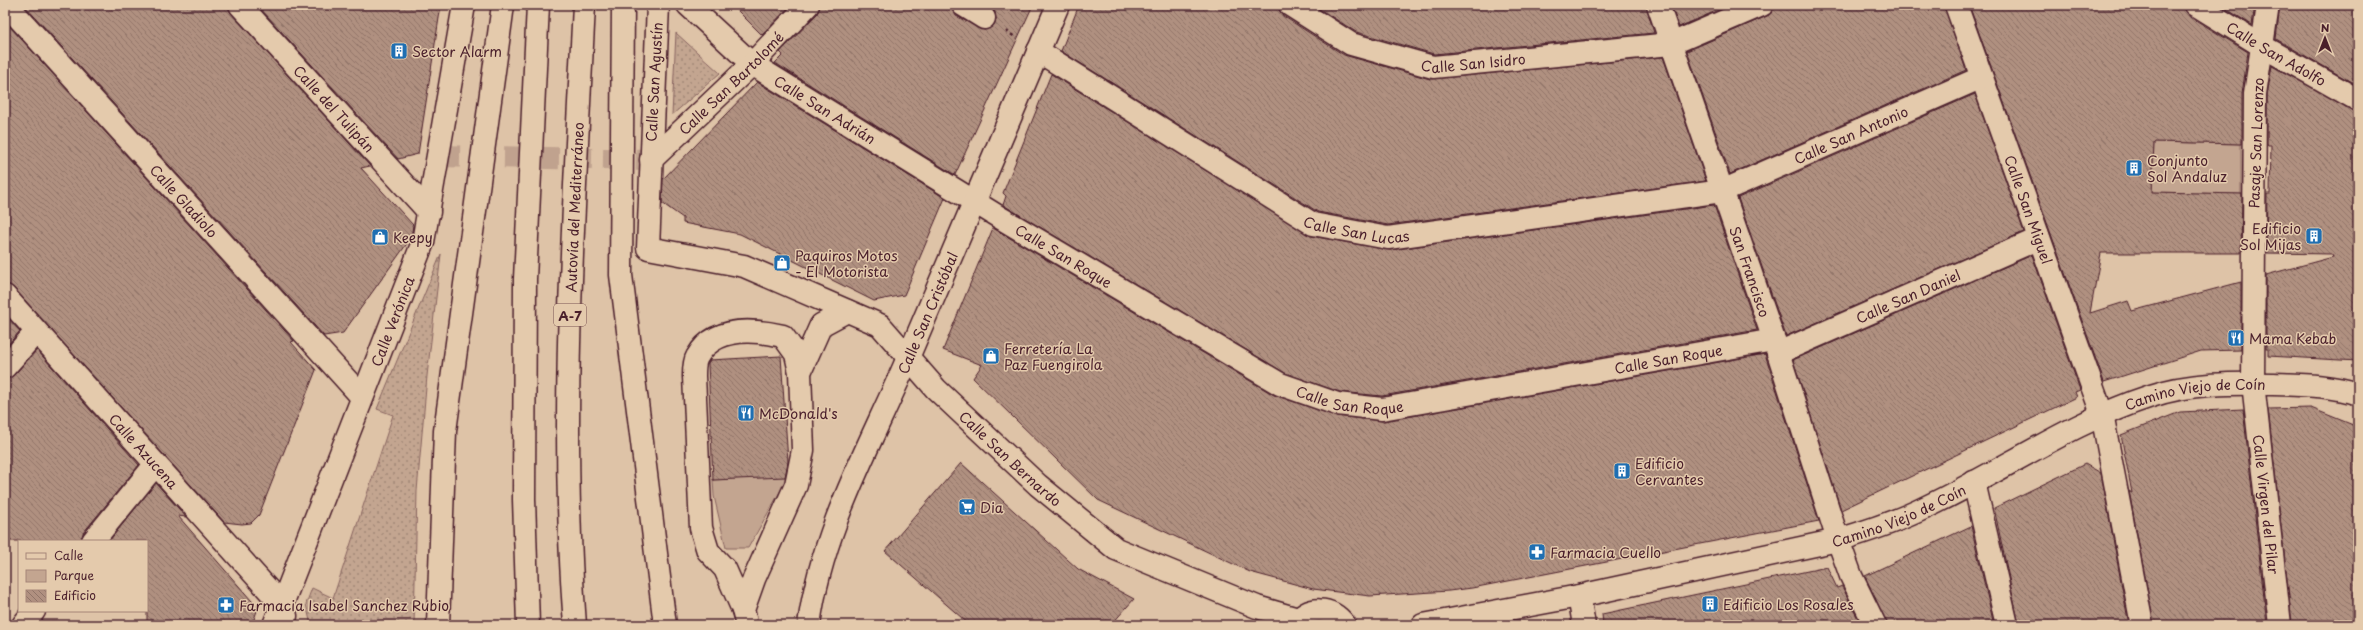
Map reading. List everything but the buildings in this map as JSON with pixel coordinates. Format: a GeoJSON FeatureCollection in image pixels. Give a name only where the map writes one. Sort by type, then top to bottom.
{"type":"FeatureCollection","features":[{"type":"Feature","properties":{"kind":"main road","name":"Calle Gladiolo"},"geometry":{"type":"LineString","coordinates":[[7,5],[362,397]]}},
{"type":"Feature","properties":{"kind":"main road","name":"Calle del Tulipán"},"geometry":{"type":"LineString","coordinates":[[240,5],[429,212]]}},
{"type":"Feature","properties":{"kind":"main road","name":"Calle Verónica"},"geometry":{"type":"LineString","coordinates":[[278,615],[423,242],[464,5]]}},
{"type":"Feature","properties":{"kind":"main road"},"geometry":{"type":"LineString","coordinates":[[438,625],[444,431],[503,5]]}},
{"type":"Feature","properties":{"kind":"main road"},"geometry":{"type":"LineString","coordinates":[[528,625],[524,499],[525,279],[538,5]]}},
{"type":"Feature","properties":{"kind":"main road","name":"Autovía del Mediterráneo"},"geometry":{"type":"LineString","coordinates":[[575,625],[568,516],[570,276],[584,5]]}},
{"type":"Feature","properties":{"kind":"main road"},"geometry":{"type":"LineString","coordinates":[[623,5],[621,275],[665,625]]}},
{"type":"Feature","properties":{"kind":"main road","name":"Calle San Agustín"},"geometry":{"type":"LineString","coordinates":[[658,5],[648,248],[744,266]]}},
{"type":"Feature","properties":{"kind":"main road","name":"Calle San Adrián"},"geometry":{"type":"LineString","coordinates":[[688,5],[752,64],[973,200]]}},
{"type":"Feature","properties":{"kind":"main road","name":"Calle San Bartolomé"},"geometry":{"type":"LineString","coordinates":[[651,160],[752,64],[808,5]]}},
{"type":"Feature","properties":{"kind":"main road"},"geometry":{"type":"LineString","coordinates":[[963,5],[984,18]]}},
{"type":"Feature","properties":{"kind":"main road","name":"Calle San Cristóbal"},"geometry":{"type":"LineString","coordinates":[[809,625],[822,561],[835,523],[907,359],[973,200],[1058,5]]}},
{"type":"Feature","properties":{"kind":"main road","name":"Calle San Isidro"},"geometry":{"type":"LineString","coordinates":[[1290,5],[1352,44],[1433,67],[1670,44],[1762,5]]}},
{"type":"Feature","properties":{"kind":"main road","name":"San Francisco"},"geometry":{"type":"LineString","coordinates":[[1658,5],[1670,44],[1776,347],[1838,540],[1851,576],[1875,625]]}},
{"type":"Feature","properties":{"kind":"main road","name":"Calle San Miguel"},"geometry":{"type":"LineString","coordinates":[[1956,5],[1980,78],[2102,414],[2142,625]]}},
{"type":"Feature","properties":{"kind":"main road","name":"Calle San Adolfo"},"geometry":{"type":"LineString","coordinates":[[2196,5],[2262,46],[2358,100]]}},
{"type":"Feature","properties":{"kind":"main road","name":"Pasaje San Lorenzo"},"geometry":{"type":"LineString","coordinates":[[2253,383],[2255,94],[2268,5]]}},
{"type":"Feature","properties":{"kind":"main road","name":"Calle San Lucas"},"geometry":{"type":"LineString","coordinates":[[1038,51],[1312,224],[1388,238],[1722,191]]}},
{"type":"Feature","properties":{"kind":"main road","name":"Calle San Antonio"},"geometry":{"type":"LineString","coordinates":[[1722,191],[1980,78]]}},
{"type":"Feature","properties":{"kind":"main road","name":"Calle San Roque"},"geometry":{"type":"LineString","coordinates":[[973,200],[1280,384],[1337,404],[1382,409],[1776,347]]}},
{"type":"Feature","properties":{"kind":"main road","name":"Calle San Daniel"},"geometry":{"type":"LineString","coordinates":[[1776,347],[2038,239]]}},
{"type":"Feature","properties":{"kind":"main road","name":"Calle San Bernardo"},"geometry":{"type":"LineString","coordinates":[[744,266],[880,325],[907,359],[936,389],[1038,485],[1116,549],[1297,622]]}},
{"type":"Feature","properties":{"kind":"main road","name":"Calle Azucena"},"geometry":{"type":"LineString","coordinates":[[5,296],[155,465],[278,615]]}},
{"type":"Feature","properties":{"kind":"main road"},"geometry":{"type":"LineString","coordinates":[[800,372],[821,325],[847,311]]}},
{"type":"Feature","properties":{"kind":"main road"},"geometry":{"type":"LineString","coordinates":[[762,331],[783,336],[796,354],[800,372],[803,450],[796,485],[754,579],[745,618],[725,569],[708,551],[701,528],[694,376],[696,358],[708,344],[725,333],[762,331]]}},
{"type":"Feature","properties":{"kind":"main road"},"geometry":{"type":"LineString","coordinates":[[5,367],[36,332]]}},
{"type":"Feature","properties":{"kind":"main road","name":"Camino Viejo de Coín"},"geometry":{"type":"LineString","coordinates":[[1423,625],[1579,596],[1838,540],[1918,511],[2102,414],[2159,394],[2200,386],[2253,383],[2322,386],[2358,394]]}},
{"type":"Feature","properties":{"kind":"main road","name":"Calle Virgen del Pilar"},"geometry":{"type":"LineString","coordinates":[[2253,383],[2280,625]]}},
{"type":"Feature","properties":{"kind":"main road"},"geometry":{"type":"LineString","coordinates":[[94,540],[155,465]]}},
{"type":"Feature","properties":{"kind":"main road"},"geometry":{"type":"LineString","coordinates":[[1974,482],[2007,625]]}},
{"type":"Feature","properties":{"kind":"main road"},"geometry":{"type":"LineString","coordinates":[[1579,596],[1584,625]]}},
{"type":"Feature","properties":{"kind":"main road"},"geometry":{"type":"LineString","coordinates":[[1297,622],[1309,612],[1322,610],[1332,612],[1345,625]]}},
{"type":"Feature","properties":{"kind":"main road"},"geometry":{"type":"LineString","coordinates":[[23,625],[33,612]]}},
{"type":"Feature","properties":{"kind":"main road"},"geometry":{"type":"LineString","coordinates":[[278,615],[290,625]]}},
{"type":"Feature","properties":{"kind":"path"},"geometry":{"type":"LineString","coordinates":[[984,18],[1038,51]]}},
{"type":"Feature","properties":{"kind":"green space"},"geometry":{"type":"Polygon","coordinates":[[[676,33],[720,73],[672,115],[676,33]]]}},
{"type":"Feature","properties":{"kind":"green space"},"geometry":{"type":"Polygon","coordinates":[[[2154,142],[2241,144],[2241,194],[2152,192],[2154,142]]]}},
{"type":"Feature","properties":{"kind":"green space"},"geometry":{"type":"Polygon","coordinates":[[[441,254],[427,376],[417,491],[414,625],[311,625],[306,604],[312,588],[333,598],[393,415],[377,409],[441,254]]]}},
{"type":"Feature","properties":{"kind":"green space"},"geometry":{"type":"Polygon","coordinates":[[[789,476],[748,548],[726,548],[714,496],[713,480],[789,476]]]}},
{"type":"Feature","properties":{"kind":"tunnel"},"geometry":{"type":"LineString","coordinates":[[438,156],[651,160]]}},
{"type":"Feature","properties":{"kind":"place","name":"Sector Alarm"},"geometry":{"type":"Point","coordinates":[399,51]}},
{"type":"Feature","properties":{"kind":"place","name":"Conjunto Sol Andaluz"},"geometry":{"type":"Point","coordinates":[2134,168]}},
{"type":"Feature","properties":{"kind":"place","name":"Edificio Sol Mijas"},"geometry":{"type":"Point","coordinates":[2314,236]}},
{"type":"Feature","properties":{"kind":"place","name":"Keepy"},"geometry":{"type":"Point","coordinates":[380,237]}},
{"type":"Feature","properties":{"kind":"place","name":"Paquiros Motos - El Motorista"},"geometry":{"type":"Point","coordinates":[782,263]}},
{"type":"Feature","properties":{"kind":"place","name":"Mama Kebab"},"geometry":{"type":"Point","coordinates":[2236,338]}},
{"type":"Feature","properties":{"kind":"place","name":"Ferretería La Paz Fuengirola"},"geometry":{"type":"Point","coordinates":[991,356]}},
{"type":"Feature","properties":{"kind":"place","name":"McDonald's"},"geometry":{"type":"Point","coordinates":[746,413]}},
{"type":"Feature","properties":{"kind":"place","name":"Edificio Cervantes"},"geometry":{"type":"Point","coordinates":[1622,471]}},
{"type":"Feature","properties":{"kind":"place","name":"Dia"},"geometry":{"type":"Point","coordinates":[967,507]}},
{"type":"Feature","properties":{"kind":"place","name":"Farmacia Cuello"},"geometry":{"type":"Point","coordinates":[1537,552]}},
{"type":"Feature","properties":{"kind":"place","name":"Edificio Los Rosales"},"geometry":{"type":"Point","coordinates":[1710,604]}},
{"type":"Feature","properties":{"kind":"place","name":"Farmacia Isabel Sanchez Rubio"},"geometry":{"type":"Point","coordinates":[226,605]}}]}
